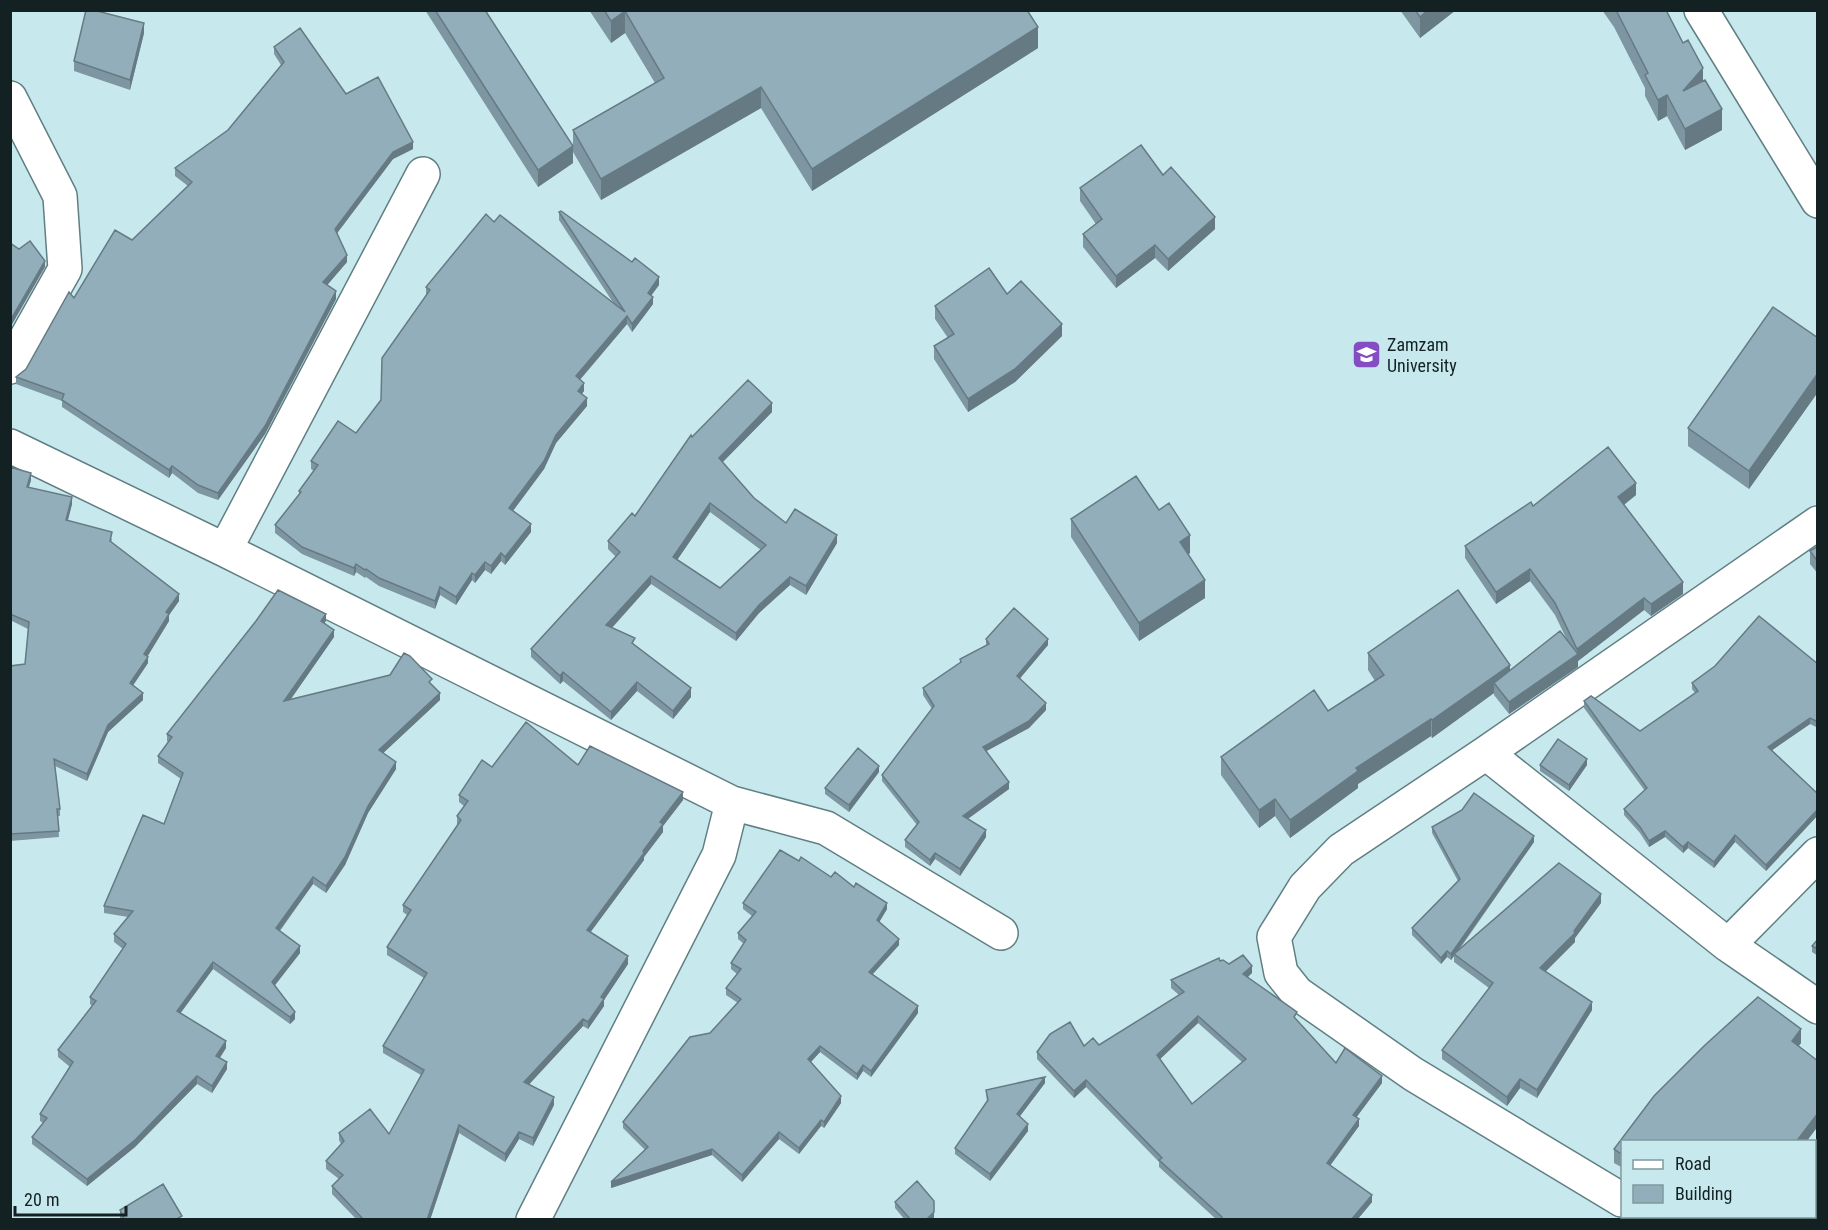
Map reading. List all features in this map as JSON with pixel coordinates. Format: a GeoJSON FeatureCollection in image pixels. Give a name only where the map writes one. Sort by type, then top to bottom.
{"type":"FeatureCollection","features":[{"type":"Feature","properties":{"kind":"street"},"geometry":{"type":"LineString","coordinates":[[1701,10],[1818,201]]}},
{"type":"Feature","properties":{"kind":"street"},"geometry":{"type":"LineString","coordinates":[[10,98],[60,196],[65,268],[10,367]]}},
{"type":"Feature","properties":{"kind":"street"},"geometry":{"type":"LineString","coordinates":[[225,550],[423,174]]}},
{"type":"Feature","properties":{"kind":"street"},"geometry":{"type":"LineString","coordinates":[[10,446],[225,550],[732,803],[826,828],[1001,933]]}},
{"type":"Feature","properties":{"kind":"street"},"geometry":{"type":"LineString","coordinates":[[1621,1199],[1413,1074],[1297,993],[1281,973],[1274,937],[1305,887],[1341,850],[1486,753],[1818,523]]}},
{"type":"Feature","properties":{"kind":"street"},"geometry":{"type":"LineString","coordinates":[[1486,753],[1728,945],[1818,1007]]}},
{"type":"Feature","properties":{"kind":"street"},"geometry":{"type":"LineString","coordinates":[[533,1220],[718,855],[732,803]]}},
{"type":"Feature","properties":{"kind":"street"},"geometry":{"type":"LineString","coordinates":[[1728,945],[1818,854]]}},
{"type":"Feature","properties":{"kind":"building"},"geometry":{"type":"Polygon","coordinates":[[[86,10],[144,23],[130,80],[74,61],[86,10]]]}},
{"type":"Feature","properties":{"kind":"building"},"geometry":{"type":"Polygon","coordinates":[[[435,10],[485,10],[573,146],[538,170],[435,10]]]}},
{"type":"Feature","properties":{"kind":"building"},"geometry":{"type":"Polygon","coordinates":[[[604,10],[1027,10],[1038,27],[812,169],[761,87],[601,179],[573,130],[664,78],[625,11],[611,21],[604,10]]]}},
{"type":"Feature","properties":{"kind":"building"},"geometry":{"type":"Polygon","coordinates":[[[1415,10],[1428,10],[1420,17],[1415,10]]]}},
{"type":"Feature","properties":{"kind":"building"},"geometry":{"type":"Polygon","coordinates":[[[1616,10],[1666,10],[1683,43],[1688,40],[1703,68],[1683,91],[1705,80],[1722,109],[1685,129],[1667,95],[1658,100],[1645,75],[1648,73],[1616,10]]]}},
{"type":"Feature","properties":{"kind":"building"},"geometry":{"type":"Polygon","coordinates":[[[300,28],[346,94],[378,77],[413,142],[393,152],[335,229],[347,255],[323,282],[336,291],[265,426],[218,493],[198,485],[172,466],[169,470],[62,400],[64,394],[16,377],[26,369],[69,292],[74,298],[115,230],[132,240],[192,182],[175,168],[228,130],[284,62],[274,47],[300,28]]]}},
{"type":"Feature","properties":{"kind":"building"},"geometry":{"type":"Polygon","coordinates":[[[1141,145],[1163,175],[1171,167],[1215,217],[1168,259],[1155,245],[1116,276],[1083,234],[1102,219],[1080,188],[1141,145]]]}},
{"type":"Feature","properties":{"kind":"building"},"geometry":{"type":"Polygon","coordinates":[[[561,211],[632,262],[635,258],[659,277],[648,293],[653,297],[632,324],[627,316],[576,376],[584,383],[578,391],[587,398],[556,435],[544,461],[509,508],[531,524],[505,557],[501,553],[491,566],[485,562],[475,575],[472,573],[456,597],[440,587],[435,601],[379,578],[356,564],[354,568],[302,547],[275,525],[301,492],[299,491],[318,465],[311,461],[338,421],[356,433],[381,400],[382,358],[430,290],[426,287],[486,214],[494,222],[500,215],[625,312],[559,212],[561,211]]]}},
{"type":"Feature","properties":{"kind":"building"},"geometry":{"type":"Polygon","coordinates":[[[30,241],[45,261],[10,321],[10,243],[19,249],[30,241]]]}},
{"type":"Feature","properties":{"kind":"building"},"geometry":{"type":"Polygon","coordinates":[[[989,268],[1007,294],[1021,281],[1062,324],[1015,369],[968,399],[934,346],[954,334],[935,306],[989,268]]]}},
{"type":"Feature","properties":{"kind":"building"},"geometry":{"type":"Polygon","coordinates":[[[1773,307],[1818,338],[1818,373],[1749,471],[1688,428],[1773,307]]]}},
{"type":"Feature","properties":{"kind":"building"},"geometry":{"type":"Polygon","coordinates":[[[748,380],[772,403],[719,458],[754,498],[786,523],[795,509],[837,535],[806,586],[790,577],[759,605],[736,633],[651,576],[606,625],[635,638],[632,643],[691,688],[673,711],[637,682],[611,712],[563,672],[560,676],[531,649],[620,552],[608,541],[632,513],[635,516],[691,435],[692,437],[748,380]],[[710,503],[673,557],[720,588],[766,545],[710,503]]]}},
{"type":"Feature","properties":{"kind":"building"},"geometry":{"type":"Polygon","coordinates":[[[1608,447],[1636,483],[1618,497],[1683,582],[1651,604],[1644,598],[1577,649],[1555,603],[1530,569],[1496,592],[1465,546],[1531,502],[1533,506],[1608,447]]]}},
{"type":"Feature","properties":{"kind":"building"},"geometry":{"type":"Polygon","coordinates":[[[10,467],[31,473],[27,487],[72,497],[66,520],[112,532],[110,541],[179,594],[166,612],[169,614],[144,654],[148,657],[130,683],[143,693],[108,725],[87,774],[54,759],[60,809],[57,809],[59,831],[10,834],[10,666],[25,664],[29,622],[10,614],[10,467]]]}},
{"type":"Feature","properties":{"kind":"building"},"geometry":{"type":"Polygon","coordinates":[[[1136,476],[1159,510],[1169,503],[1190,535],[1180,542],[1205,580],[1139,623],[1071,519],[1136,476]]]}},
{"type":"Feature","properties":{"kind":"building"},"geometry":{"type":"Polygon","coordinates":[[[1818,546],[1818,562],[1810,551],[1818,546]]]}},
{"type":"Feature","properties":{"kind":"building"},"geometry":{"type":"Polygon","coordinates":[[[278,590],[326,614],[321,621],[334,630],[284,701],[390,675],[404,653],[410,656],[432,679],[429,682],[440,693],[379,750],[396,762],[368,806],[345,857],[326,886],[313,877],[276,928],[300,946],[272,982],[295,1012],[290,1017],[213,962],[177,1011],[226,1041],[216,1056],[227,1062],[212,1086],[197,1076],[135,1140],[87,1179],[32,1137],[47,1118],[40,1114],[73,1062],[58,1050],[96,1001],[90,997],[126,944],[114,934],[133,911],[104,906],[143,815],[164,824],[183,773],[158,756],[172,737],[167,734],[278,590]]]}},
{"type":"Feature","properties":{"kind":"building"},"geometry":{"type":"Polygon","coordinates":[[[1458,590],[1510,665],[1432,720],[1356,768],[1358,771],[1290,820],[1275,799],[1259,810],[1221,757],[1314,690],[1328,711],[1384,675],[1368,653],[1458,590]]]}},
{"type":"Feature","properties":{"kind":"building"},"geometry":{"type":"Polygon","coordinates":[[[1014,608],[1048,639],[1017,676],[1046,703],[1029,721],[983,747],[1009,782],[963,816],[986,830],[960,869],[935,853],[930,860],[905,840],[919,822],[882,775],[934,706],[923,688],[961,662],[960,659],[989,644],[986,639],[1014,608]]]}},
{"type":"Feature","properties":{"kind":"building"},"geometry":{"type":"Polygon","coordinates":[[[1759,616],[1818,664],[1818,722],[1810,718],[1768,747],[1818,794],[1818,809],[1766,865],[1735,835],[1714,862],[1688,842],[1683,847],[1665,831],[1649,841],[1624,809],[1647,788],[1584,701],[1591,696],[1640,731],[1698,691],[1692,683],[1715,666],[1759,616]]]}},
{"type":"Feature","properties":{"kind":"building"},"geometry":{"type":"Polygon","coordinates":[[[1560,631],[1578,654],[1509,702],[1494,683],[1560,631]]]}},
{"type":"Feature","properties":{"kind":"building"},"geometry":{"type":"Polygon","coordinates":[[[526,722],[578,765],[590,746],[683,792],[660,822],[663,824],[643,851],[644,853],[587,930],[628,956],[601,997],[604,999],[588,1022],[583,1019],[524,1082],[554,1097],[533,1138],[519,1132],[505,1154],[459,1125],[427,1220],[364,1220],[332,1186],[343,1175],[326,1161],[344,1141],[339,1133],[370,1109],[389,1134],[424,1070],[383,1046],[427,973],[387,947],[411,910],[403,905],[461,820],[457,816],[468,801],[459,795],[482,760],[492,767],[526,722]]]}},
{"type":"Feature","properties":{"kind":"building"},"geometry":{"type":"Polygon","coordinates":[[[1558,739],[1587,759],[1569,785],[1540,765],[1558,739]]]}},
{"type":"Feature","properties":{"kind":"building"},"geometry":{"type":"Polygon","coordinates":[[[858,748],[879,766],[849,805],[825,788],[858,748]]]}},
{"type":"Feature","properties":{"kind":"building"},"geometry":{"type":"Polygon","coordinates":[[[1474,793],[1534,836],[1451,954],[1447,951],[1441,958],[1412,928],[1460,879],[1432,827],[1462,810],[1474,793]]]}},
{"type":"Feature","properties":{"kind":"building"},"geometry":{"type":"Polygon","coordinates":[[[780,850],[799,861],[801,857],[831,877],[835,872],[854,887],[856,883],[887,903],[877,920],[899,939],[869,972],[918,1006],[871,1071],[863,1065],[857,1074],[820,1046],[808,1059],[841,1096],[824,1122],[821,1120],[799,1148],[779,1132],[742,1175],[712,1149],[611,1182],[648,1147],[623,1122],[690,1037],[710,1033],[741,999],[726,988],[741,969],[731,963],[746,940],[738,933],[756,912],[743,903],[780,850]]]}},
{"type":"Feature","properties":{"kind":"building"},"geometry":{"type":"Polygon","coordinates":[[[1559,863],[1601,894],[1574,931],[1575,933],[1540,968],[1592,1002],[1537,1090],[1520,1079],[1507,1097],[1442,1050],[1493,983],[1454,954],[1559,863]]]}},
{"type":"Feature","properties":{"kind":"building"},"geometry":{"type":"Polygon","coordinates":[[[1818,939],[1818,949],[1812,946],[1818,939]]]}},
{"type":"Feature","properties":{"kind":"building"},"geometry":{"type":"Polygon","coordinates":[[[1243,955],[1252,966],[1243,974],[1297,1012],[1294,1017],[1336,1063],[1345,1048],[1382,1076],[1353,1115],[1359,1119],[1327,1163],[1372,1195],[1351,1220],[1221,1220],[1222,1217],[1159,1160],[1162,1158],[1086,1080],[1074,1091],[1037,1052],[1050,1034],[1070,1022],[1084,1046],[1093,1038],[1099,1045],[1184,992],[1171,980],[1219,958],[1220,961],[1223,960],[1229,964],[1243,955]],[[1198,1016],[1157,1055],[1192,1104],[1246,1059],[1198,1016]]]}},
{"type":"Feature","properties":{"kind":"building"},"geometry":{"type":"Polygon","coordinates":[[[1758,997],[1801,1029],[1792,1041],[1818,1061],[1818,1113],[1798,1140],[1621,1140],[1621,1154],[1614,1149],[1654,1096],[1758,997]]]}},
{"type":"Feature","properties":{"kind":"building"},"geometry":{"type":"Polygon","coordinates":[[[1045,1077],[1017,1114],[1028,1124],[990,1174],[955,1148],[988,1100],[986,1090],[1045,1077]]]}},
{"type":"Feature","properties":{"kind":"building"},"geometry":{"type":"Polygon","coordinates":[[[917,1181],[934,1201],[934,1212],[926,1220],[911,1220],[895,1202],[917,1181]]]}},
{"type":"Feature","properties":{"kind":"building"},"geometry":{"type":"Polygon","coordinates":[[[163,1184],[182,1216],[175,1220],[125,1220],[120,1210],[163,1184]]]}},
{"type":"Feature","properties":{"kind":"building"},"geometry":{"type":"Polygon","coordinates":[[[1816,1200],[1818,1201],[1818,1220],[1759,1220],[1757,1218],[1816,1218],[1816,1200]]]}},
{"type":"Feature","properties":{"kind":"place","name":"Zamzam University"},"geometry":{"type":"Point","coordinates":[1366,355]}}]}
